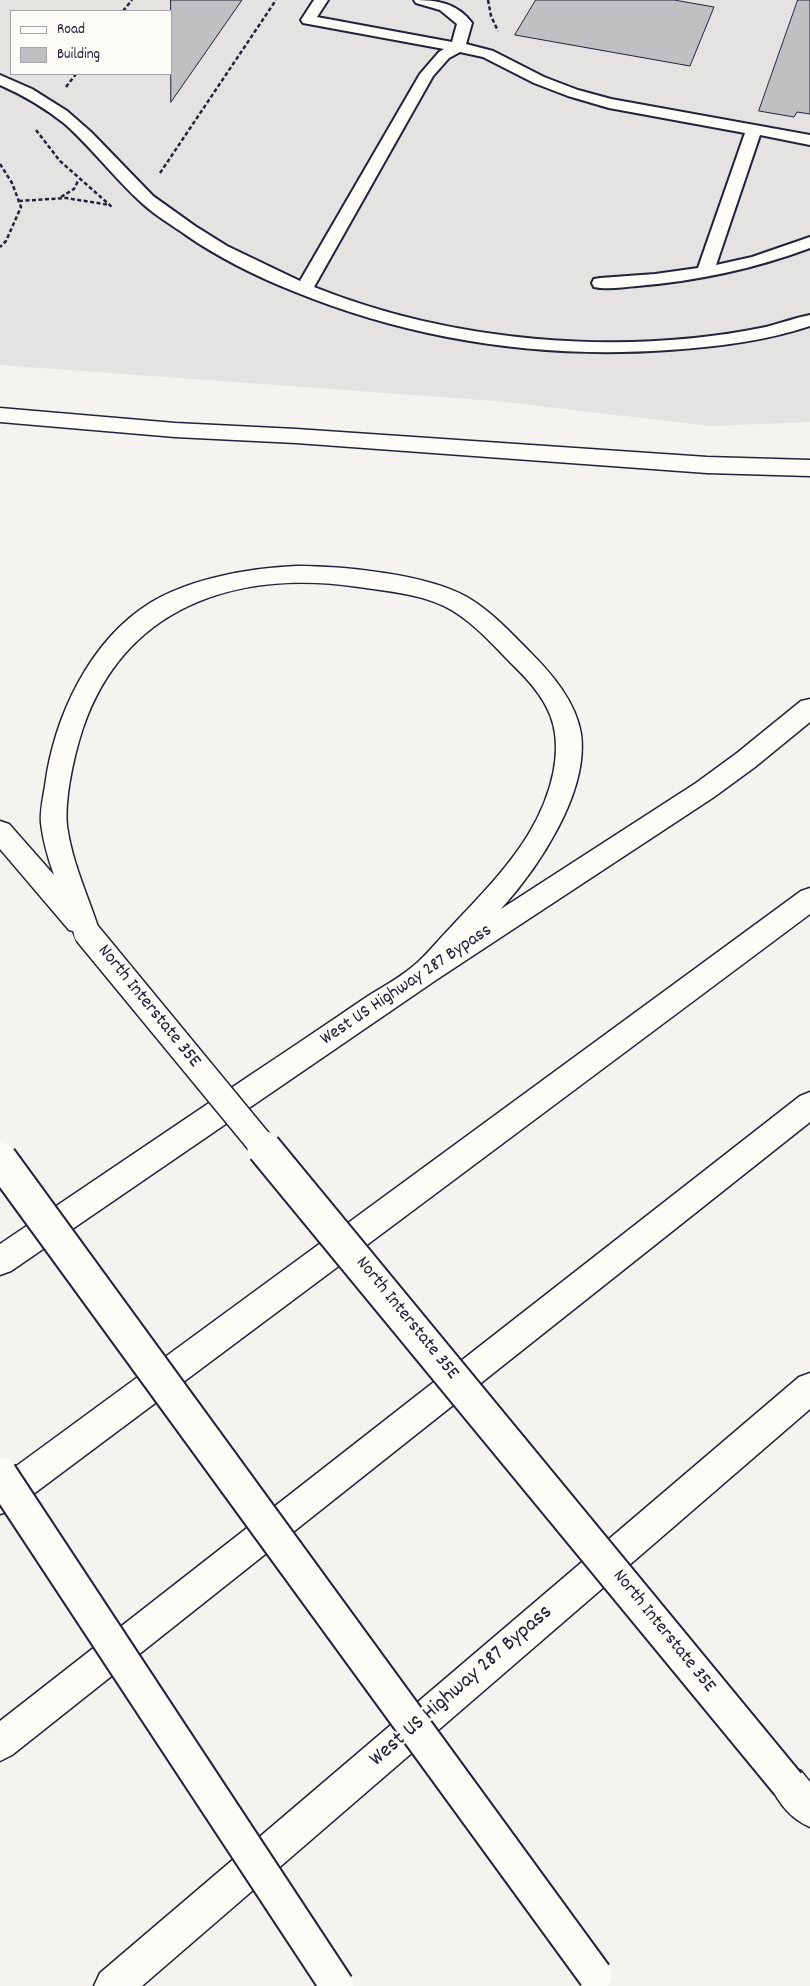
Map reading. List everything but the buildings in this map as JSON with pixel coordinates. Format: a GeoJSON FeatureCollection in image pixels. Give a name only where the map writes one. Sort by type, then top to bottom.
{"type":"FeatureCollection","features":[{"type":"Feature","properties":{"kind":"main road"},"geometry":{"type":"LineString","coordinates":[[0,415],[175,430],[296,436],[708,465],[810,468]]}},
{"type":"Feature","properties":{"kind":"main road"},"geometry":{"type":"LineString","coordinates":[[87,933],[54,822],[59,764],[73,717],[99,668],[119,645],[155,612],[175,601],[213,588],[271,575],[322,573],[360,577],[426,591],[456,602],[481,619],[534,671],[558,704],[566,726],[569,744],[567,763],[559,794],[546,828],[523,864],[426,972]]}},
{"type":"Feature","properties":{"kind":"main road","name":"West US Highway 287 Bypass"},"geometry":{"type":"LineString","coordinates":[[0,1260],[426,972],[705,790],[746,760],[810,708]]}},
{"type":"Feature","properties":{"kind":"main road","name":"North Interstate 35E"},"geometry":{"type":"LineString","coordinates":[[0,831],[87,933],[803,1797]]}},
{"type":"Feature","properties":{"kind":"main road"},"geometry":{"type":"LineString","coordinates":[[0,1498],[810,899]]}},
{"type":"Feature","properties":{"kind":"main road"},"geometry":{"type":"LineString","coordinates":[[0,1743],[810,1105]]}},
{"type":"Feature","properties":{"kind":"main road"},"geometry":{"type":"LineString","coordinates":[[0,1159],[599,1981]]}},
{"type":"Feature","properties":{"kind":"main road","name":"West US Highway 287 Bypass"},"geometry":{"type":"LineString","coordinates":[[113,1986],[810,1388]]}},
{"type":"Feature","properties":{"kind":"main road"},"geometry":{"type":"LineString","coordinates":[[0,1474],[337,1986]]}},
{"type":"Feature","properties":{"kind":"lane"},"geometry":{"type":"LineString","coordinates":[[320,0],[308,20],[488,54],[539,80],[594,99],[810,140]]}},
{"type":"Feature","properties":{"kind":"lane"},"geometry":{"type":"LineString","coordinates":[[304,289],[427,74],[444,55],[458,47],[465,23],[445,7],[421,0]]}},
{"type":"Feature","properties":{"kind":"lane"},"geometry":{"type":"LineString","coordinates":[[0,79],[26,91],[68,120],[154,206],[220,250],[304,289],[346,306],[418,326],[488,340],[564,348],[651,347],[719,340],[810,320]]}},
{"type":"Feature","properties":{"kind":"lane"},"geometry":{"type":"LineString","coordinates":[[705,274],[754,130]]}},
{"type":"Feature","properties":{"kind":"lane"},"geometry":{"type":"LineString","coordinates":[[600,283],[659,280],[705,274],[779,255],[810,242]]}},
{"type":"Feature","properties":{"kind":"path"},"geometry":{"type":"LineString","coordinates":[[124,10],[132,0]]}},
{"type":"Feature","properties":{"kind":"path"},"geometry":{"type":"LineString","coordinates":[[158,176],[276,0]]}},
{"type":"Feature","properties":{"kind":"path"},"geometry":{"type":"LineString","coordinates":[[0,164],[12,183],[22,207],[6,241],[0,247]]}},
{"type":"Feature","properties":{"kind":"path"},"geometry":{"type":"LineString","coordinates":[[58,198],[74,189],[79,179]]}},
{"type":"Feature","properties":{"kind":"path"},"geometry":{"type":"LineString","coordinates":[[19,201],[58,198],[82,199],[110,205]]}},
{"type":"Feature","properties":{"kind":"shaded area"},"geometry":{"type":"Polygon","coordinates":[[[0,0],[810,0],[810,422],[710,426],[496,401],[0,365],[0,0]]]}}]}
